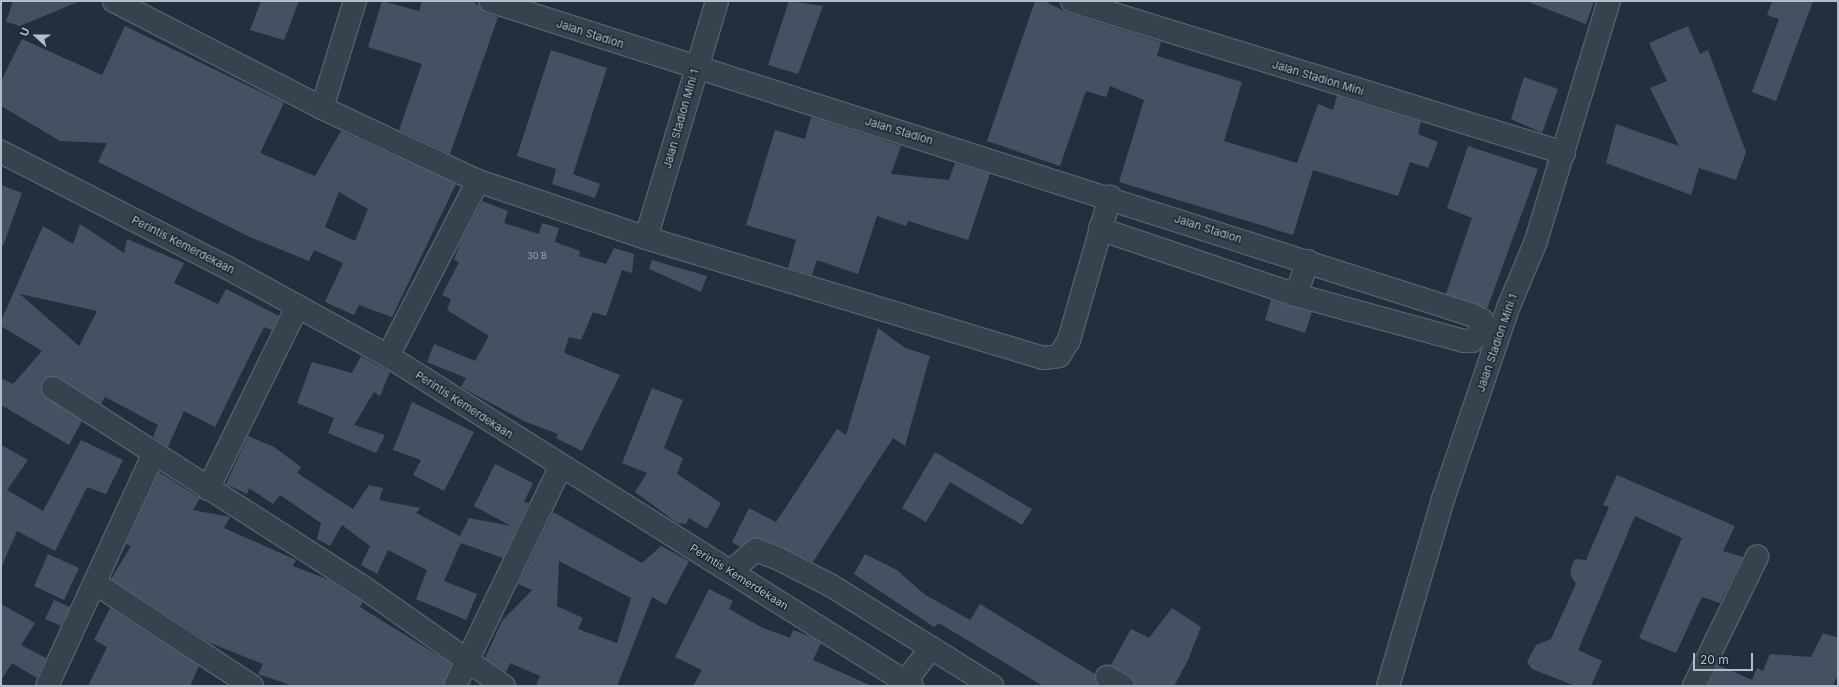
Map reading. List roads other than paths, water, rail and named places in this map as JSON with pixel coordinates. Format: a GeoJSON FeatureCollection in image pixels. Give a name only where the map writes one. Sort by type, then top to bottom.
{"type":"FeatureCollection","features":[{"type":"Feature","properties":{"kind":"street"},"geometry":{"type":"LineString","coordinates":[[114,1],[322,108],[478,182],[646,238],[1052,358],[1059,356],[1069,340],[1110,197]]}},
{"type":"Feature","properties":{"kind":"street"},"geometry":{"type":"LineString","coordinates":[[322,108],[355,1]]}},
{"type":"Feature","properties":{"kind":"street","name":"Jalan Stadion"},"geometry":{"type":"LineString","coordinates":[[490,1],[696,68],[1110,197],[1308,261],[1482,320]]}},
{"type":"Feature","properties":{"kind":"street","name":"Jalan Stadion Mini 1"},"geometry":{"type":"LineString","coordinates":[[646,238],[717,1]]}},
{"type":"Feature","properties":{"kind":"street","name":"Jalan Stadion Mini"},"geometry":{"type":"LineString","coordinates":[[1072,1],[1564,153]]}},
{"type":"Feature","properties":{"kind":"street","name":"Jalan Stadion Mini 1"},"geometry":{"type":"LineString","coordinates":[[1388,686],[1443,499],[1508,308],[1536,241],[1609,1]]}},
{"type":"Feature","properties":{"kind":"street","name":"Perintis Kemerdekaan"},"geometry":{"type":"LineString","coordinates":[[1,152],[388,356],[560,466],[731,571],[908,684]]}},
{"type":"Feature","properties":{"kind":"street"},"geometry":{"type":"LineString","coordinates":[[388,356],[478,182]]}},
{"type":"Feature","properties":{"kind":"street"},"geometry":{"type":"LineString","coordinates":[[1100,229],[1296,295],[1464,341],[1477,337],[1482,320],[1508,308]]}},
{"type":"Feature","properties":{"kind":"street"},"geometry":{"type":"LineString","coordinates":[[1296,295],[1308,261]]}},
{"type":"Feature","properties":{"kind":"street"},"geometry":{"type":"LineString","coordinates":[[208,490],[297,307]]}},
{"type":"Feature","properties":{"kind":"street"},"geometry":{"type":"LineString","coordinates":[[53,388],[208,490],[363,587],[504,686]]}},
{"type":"Feature","properties":{"kind":"street"},"geometry":{"type":"LineString","coordinates":[[46,686],[154,454]]}},
{"type":"Feature","properties":{"kind":"street"},"geometry":{"type":"LineString","coordinates":[[455,686],[466,660],[560,466]]}},
{"type":"Feature","properties":{"kind":"street"},"geometry":{"type":"LineString","coordinates":[[731,571],[744,557],[756,550],[777,558],[830,585],[992,686]]}},
{"type":"Feature","properties":{"kind":"street"},"geometry":{"type":"LineString","coordinates":[[1694,686],[1757,557]]}},
{"type":"Feature","properties":{"kind":"street"},"geometry":{"type":"LineString","coordinates":[[95,583],[252,686]]}},
{"type":"Feature","properties":{"kind":"street"},"geometry":{"type":"LineString","coordinates":[[908,684],[931,648]]}}]}
